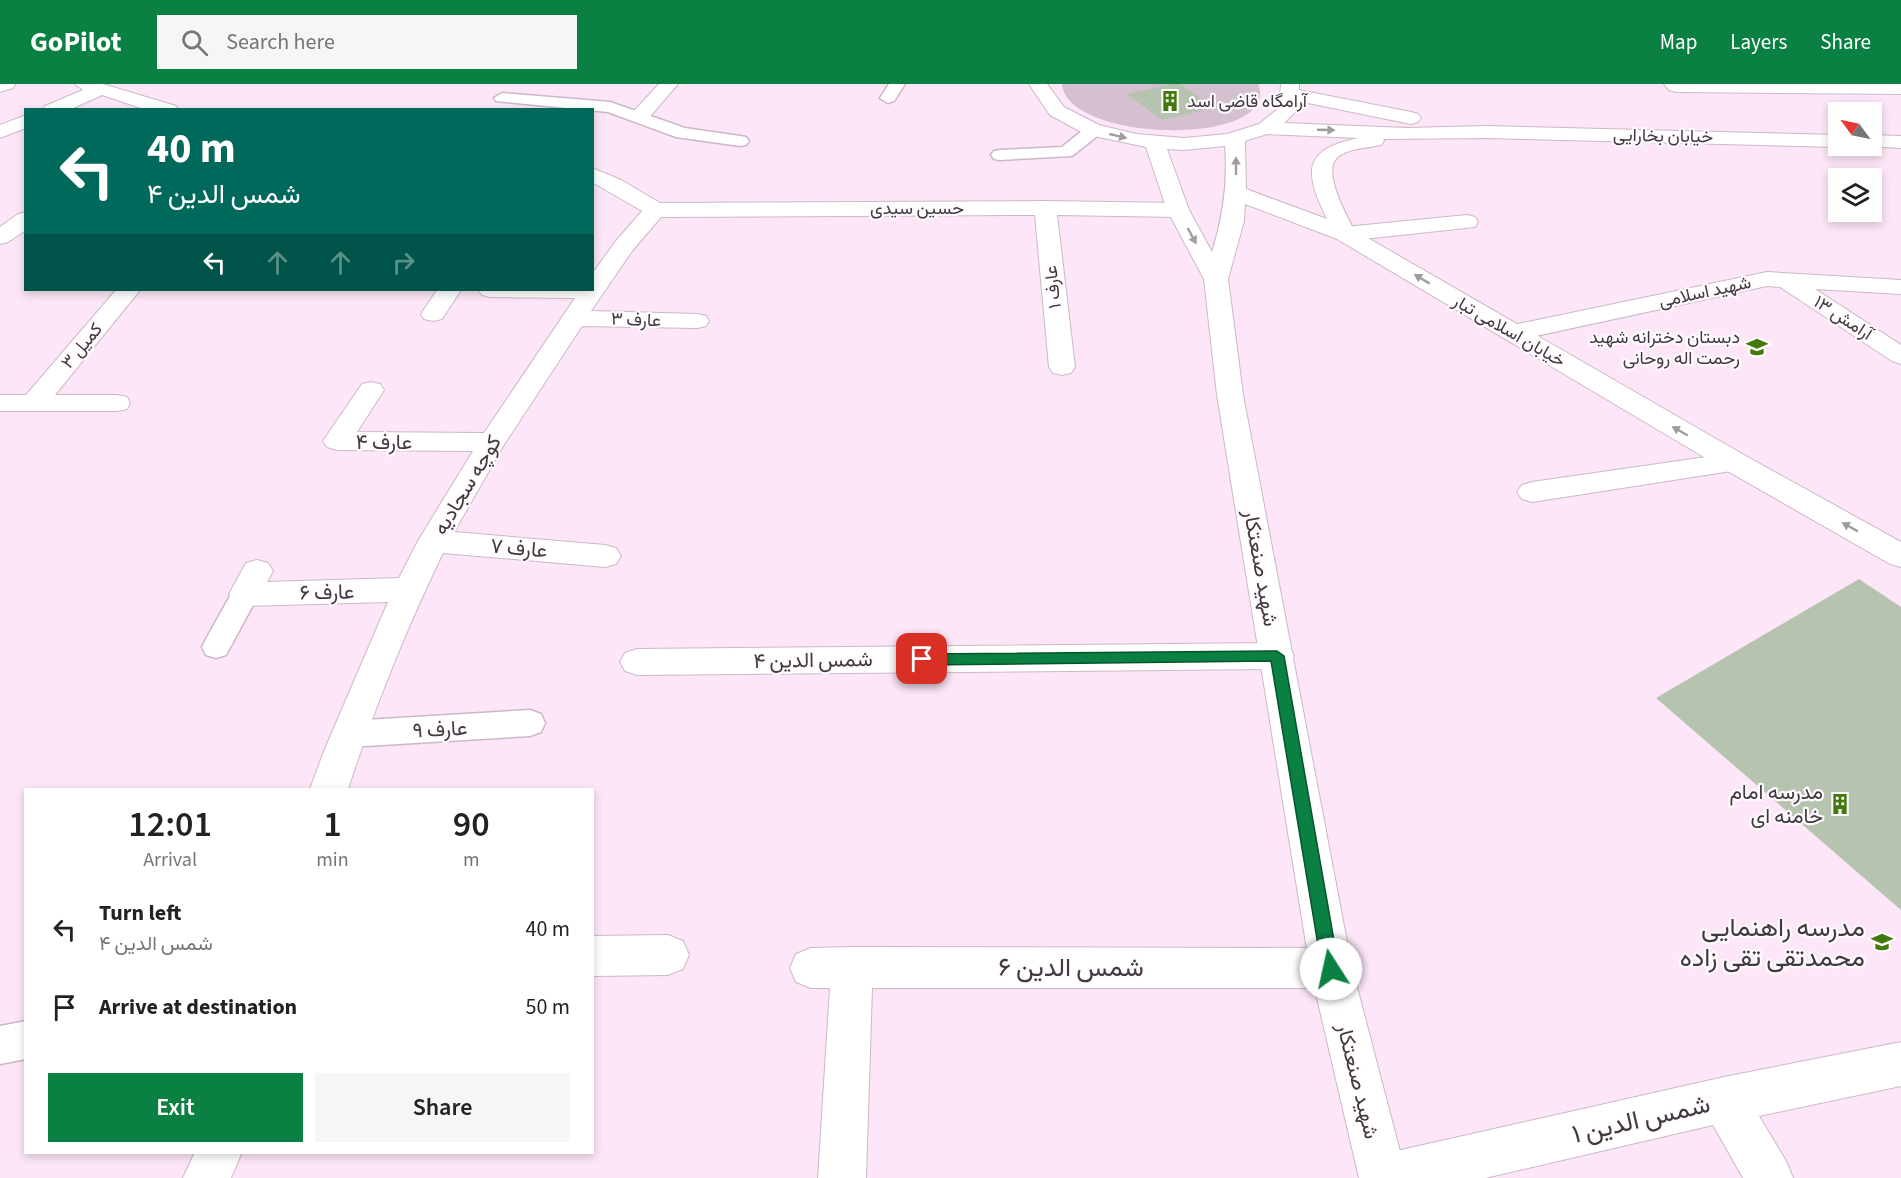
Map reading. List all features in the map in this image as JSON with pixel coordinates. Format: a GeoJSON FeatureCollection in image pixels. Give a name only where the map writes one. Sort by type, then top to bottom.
{"type":"FeatureCollection","features":[{"type":"Feature","properties":{"kind":"street"},"geometry":{"type":"LineString","coordinates":[[0,86],[6,84]]}},
{"type":"Feature","properties":{"kind":"street"},"geometry":{"type":"LineString","coordinates":[[640,117],[669,84]]}},
{"type":"Feature","properties":{"kind":"street"},"geometry":{"type":"LineString","coordinates":[[1038,84],[1042,96],[1053,109],[1094,130],[1155,143],[1188,144],[1235,139],[1268,128],[1288,112],[1292,90]]}},
{"type":"Feature","properties":{"kind":"street"},"geometry":{"type":"LineString","coordinates":[[1673,84],[1676,86],[1901,88]]}},
{"type":"Feature","properties":{"kind":"street"},"geometry":{"type":"LineString","coordinates":[[55,108],[92,86],[164,108]]}},
{"type":"Feature","properties":{"kind":"street","name":"خیابان بخارایی"},"geometry":{"type":"LineString","coordinates":[[1292,90],[1487,132]]}},
{"type":"Feature","properties":{"kind":"street"},"geometry":{"type":"LineString","coordinates":[[0,132],[24,122]]}},
{"type":"Feature","properties":{"kind":"street","name":"خیابان بخارایی"},"geometry":{"type":"LineString","coordinates":[[1268,128],[1407,134],[1487,132],[1828,141]]}},
{"type":"Feature","properties":{"kind":"street"},"geometry":{"type":"LineString","coordinates":[[1407,134],[1329,154],[1320,173],[1345,234],[1467,222]]}},
{"type":"Feature","properties":{"kind":"street"},"geometry":{"type":"LineString","coordinates":[[1216,279],[1233,221],[1236,193],[1235,139]]}},
{"type":"Feature","properties":{"kind":"street"},"geometry":{"type":"LineString","coordinates":[[1882,141],[1901,142]]}},
{"type":"Feature","properties":{"kind":"street","name":"شهید صنعتکار"},"geometry":{"type":"LineString","coordinates":[[1155,143],[1178,210],[1216,279],[1230,395],[1331,969],[1383,1178]]}},
{"type":"Feature","properties":{"kind":"street"},"geometry":{"type":"LineString","coordinates":[[594,175],[614,184],[655,210]]}},
{"type":"Feature","properties":{"kind":"street","name":"خیابان اسلامی تبار"},"geometry":{"type":"LineString","coordinates":[[1236,193],[1345,234],[1734,462],[1901,556]]}},
{"type":"Feature","properties":{"kind":"street","name":"حسین سیدی"},"geometry":{"type":"LineString","coordinates":[[655,210],[1045,208],[1178,210]]}},
{"type":"Feature","properties":{"kind":"street","name":"عارف ۱"},"geometry":{"type":"LineString","coordinates":[[1045,208],[1062,367]]}},
{"type":"Feature","properties":{"kind":"street","name":"کوچه سجادیه"},"geometry":{"type":"LineString","coordinates":[[594,288],[624,246],[655,210]]}},
{"type":"Feature","properties":{"kind":"street"},"geometry":{"type":"LineString","coordinates":[[0,237],[24,220]]}},
{"type":"Feature","properties":{"kind":"street","name":"شهید اسلامی"},"geometry":{"type":"LineString","coordinates":[[1513,333],[1767,279],[1901,287]]}},
{"type":"Feature","properties":{"kind":"street","name":"آرامش ۱۳"},"geometry":{"type":"LineString","coordinates":[[1785,280],[1901,357]]}},
{"type":"Feature","properties":{"kind":"street","name":"کمیل ۳"},"geometry":{"type":"LineString","coordinates":[[34,402],[127,291]]}},
{"type":"Feature","properties":{"kind":"street"},"geometry":{"type":"LineString","coordinates":[[433,314],[448,291]]}},
{"type":"Feature","properties":{"kind":"street","name":"کوچه سجادیه"},"geometry":{"type":"LineString","coordinates":[[329,788],[349,734],[409,590],[433,541],[492,442],[592,291]]}},
{"type":"Feature","properties":{"kind":"street","name":"عارف ۳"},"geometry":{"type":"LineString","coordinates":[[575,318],[697,321]]}},
{"type":"Feature","properties":{"kind":"street","name":"عارف ۴"},"geometry":{"type":"LineString","coordinates":[[371,390],[337,441],[492,442]]}},
{"type":"Feature","properties":{"kind":"street"},"geometry":{"type":"LineString","coordinates":[[0,403],[117,403]]}},
{"type":"Feature","properties":{"kind":"street"},"geometry":{"type":"LineString","coordinates":[[1532,492],[1734,462]]}},
{"type":"Feature","properties":{"kind":"street","name":"عارف ۷"},"geometry":{"type":"LineString","coordinates":[[433,541],[605,556]]}},
{"type":"Feature","properties":{"kind":"street","name":"عارف ۶"},"geometry":{"type":"LineString","coordinates":[[251,583],[409,590]]}},
{"type":"Feature","properties":{"kind":"street","name":"شمس الدین ۴"},"geometry":{"type":"LineString","coordinates":[[637,662],[1277,656]]}},
{"type":"Feature","properties":{"kind":"street"},"geometry":{"type":"LineString","coordinates":[[594,956],[668,955]]}},
{"type":"Feature","properties":{"kind":"street","name":"شمس الدین ۶"},"geometry":{"type":"LineString","coordinates":[[842,1178],[831,967],[1331,969]]}},
{"type":"Feature","properties":{"kind":"street","name":"شمس الدین ۱"},"geometry":{"type":"LineString","coordinates":[[1383,1178],[1724,1100],[1901,1064]]}},
{"type":"Feature","properties":{"kind":"street"},"geometry":{"type":"LineString","coordinates":[[1724,1100],[1769,1178]]}},
{"type":"Feature","properties":{"kind":"street"},"geometry":{"type":"LineString","coordinates":[[207,1178],[218,1154]]}},
{"type":"Feature","properties":{"kind":"lane"},"geometry":{"type":"LineString","coordinates":[[502,98],[610,107],[682,133],[740,141]]}},
{"type":"Feature","properties":{"kind":"lane"},"geometry":{"type":"LineString","coordinates":[[1000,155],[1066,152],[1094,130]]}},
{"type":"Feature","properties":{"kind":"lane"},"geometry":{"type":"LineString","coordinates":[[216,647],[251,583]]}},
{"type":"Feature","properties":{"kind":"lane","name":"عارف ۹"},"geometry":{"type":"LineString","coordinates":[[349,734],[530,723]]}},
{"type":"Feature","properties":{"kind":"lane"},"geometry":{"type":"LineString","coordinates":[[0,1045],[24,1040]]}},
{"type":"Feature","properties":{"kind":"shaded area"},"geometry":{"type":"Polygon","coordinates":[[[1062,84],[1258,84],[1257,104],[1239,119],[1209,127],[1172,130],[1134,127],[1099,118],[1073,104],[1062,84]]]}},
{"type":"Feature","properties":{"kind":"building","name":"آرامگاه قاضی اسد"},"geometry":{"type":"Polygon","coordinates":[[[1180,84],[1214,108],[1162,120],[1127,94],[1180,84]]]}},
{"type":"Feature","properties":{"kind":"building","name":"مدرسه امام خامنه ای"},"geometry":{"type":"Polygon","coordinates":[[[1859,579],[1901,607],[1901,910],[1656,698],[1859,579]]]}},
{"type":"Feature","properties":{"kind":"place","name":"آرامگاه قاضی اسد"},"geometry":{"type":"Point","coordinates":[1170,101]}},
{"type":"Feature","properties":{"kind":"place","name":"دبستان دخترانه شهید رحمت اله روحانی"},"geometry":{"type":"Point","coordinates":[1757,347]}},
{"type":"Feature","properties":{"kind":"place","name":"مدرسه امام خامنه ای"},"geometry":{"type":"Point","coordinates":[1840,804]}},
{"type":"Feature","properties":{"kind":"place","name":"مدرسه راهنمایی محمدتقی تقی زاده"},"geometry":{"type":"Point","coordinates":[1882,942]}},
{"type":"Feature","properties":{"kind":"route"},"geometry":{"type":"LineString","coordinates":[[922,659],[1277,656],[1331,969]]}}]}
